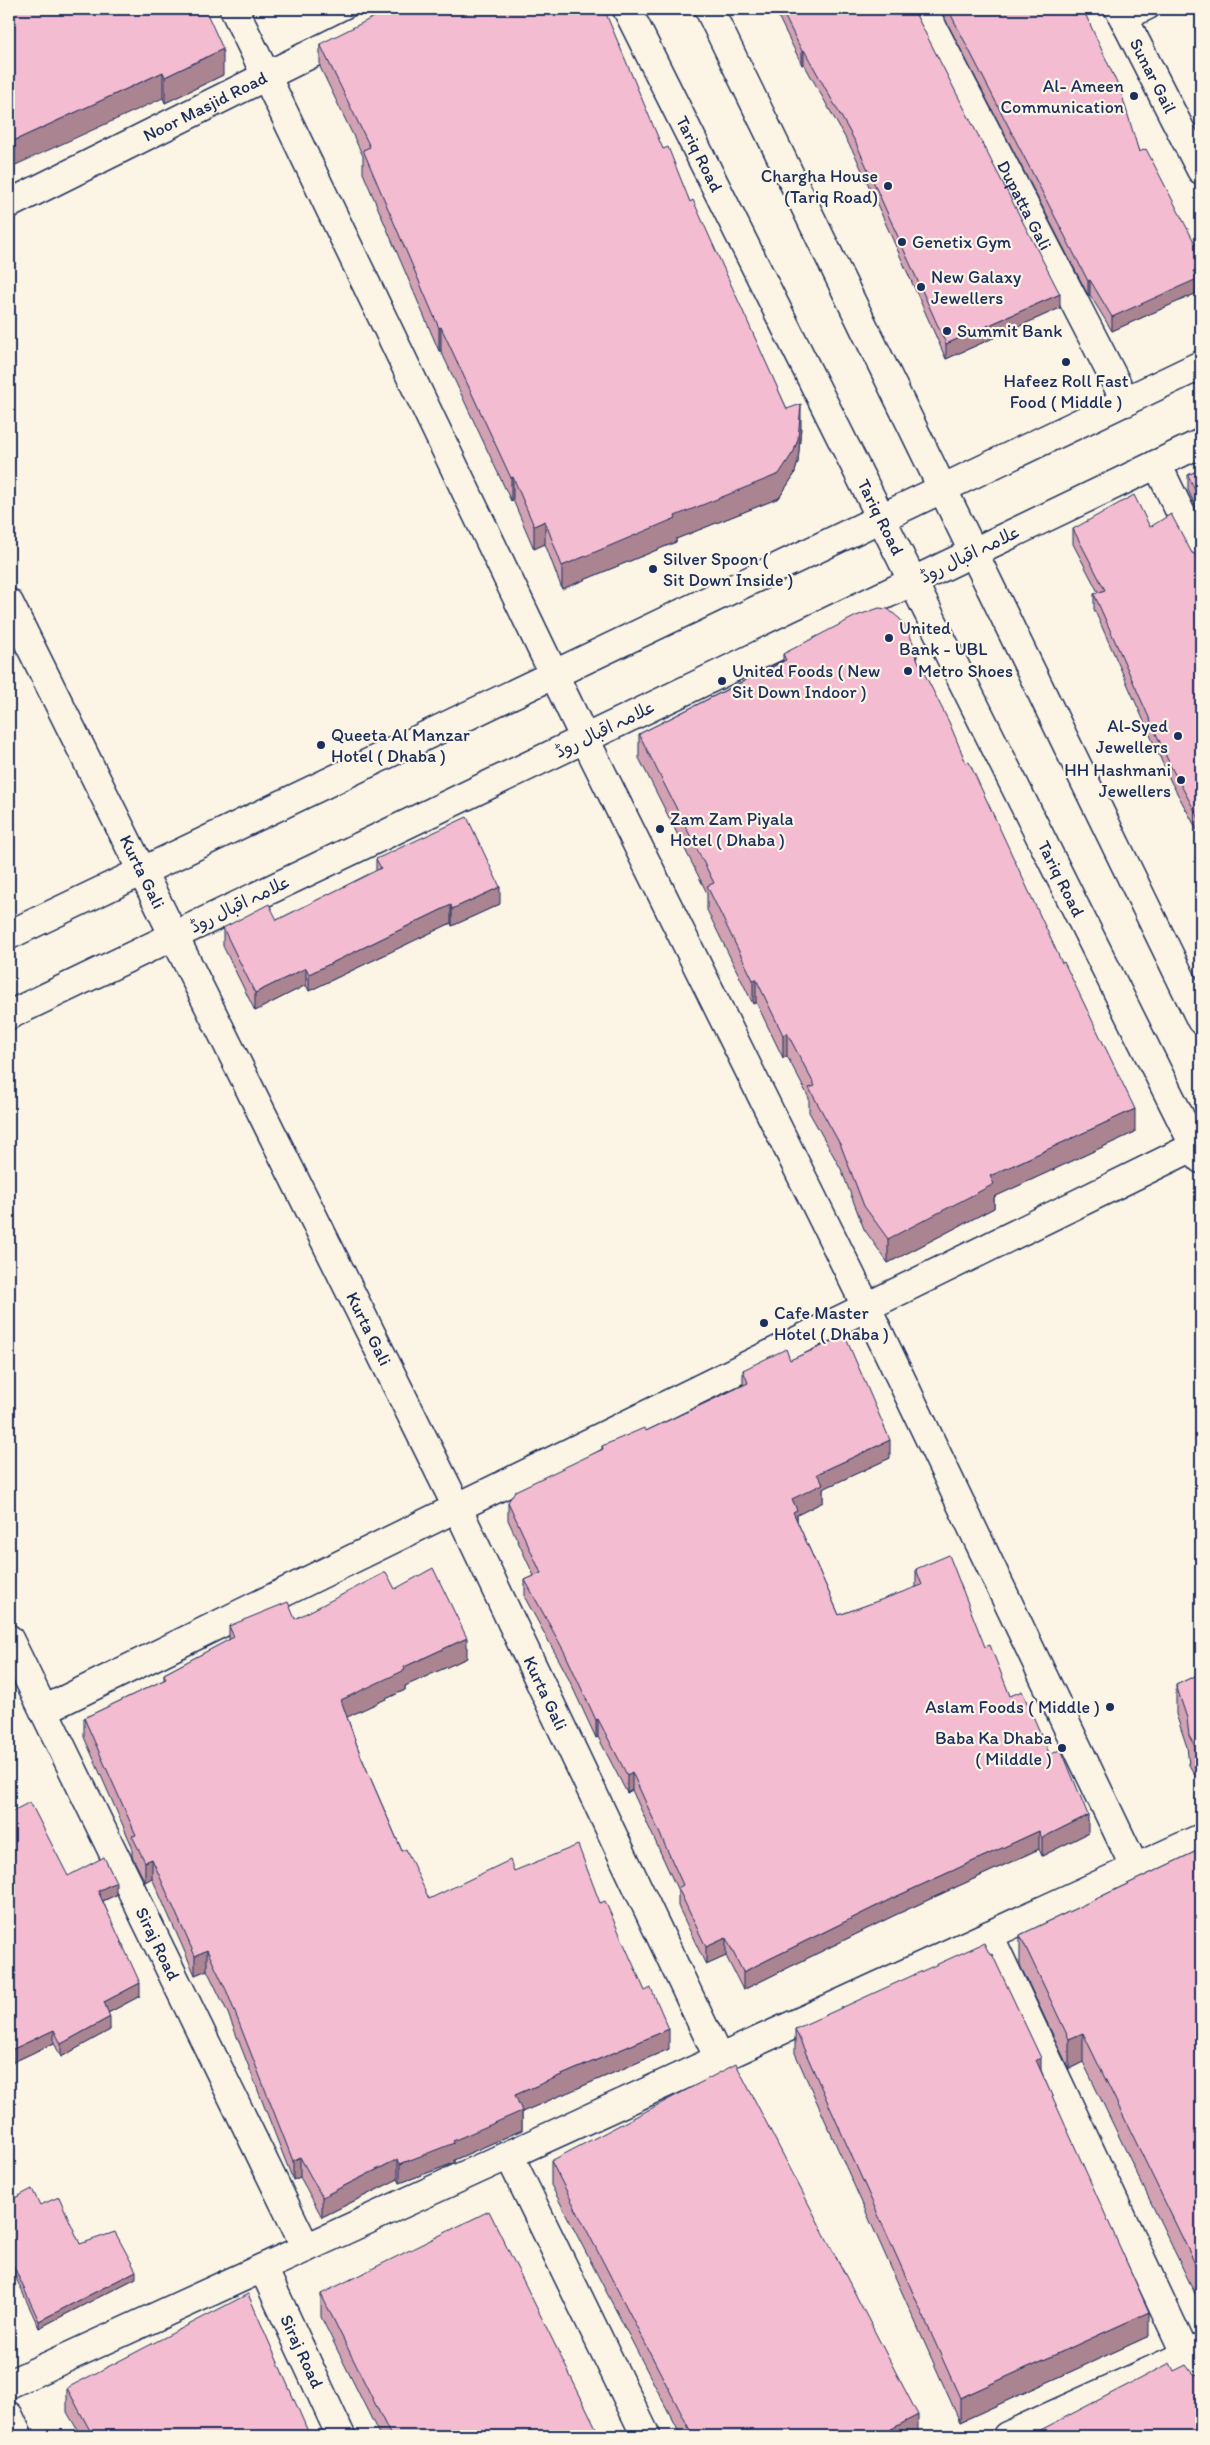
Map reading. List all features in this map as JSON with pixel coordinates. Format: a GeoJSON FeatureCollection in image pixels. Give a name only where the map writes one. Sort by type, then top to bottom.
{"type":"FeatureCollection","features":[{"type":"Feature","properties":{"kind":"street"},"geometry":{"type":"LineString","coordinates":[[234,9],[554,675],[866,1308],[1135,1868]]}},
{"type":"Feature","properties":{"kind":"street","name":"Noor Masjid Road"},"geometry":{"type":"LineString","coordinates":[[9,204],[401,9]]}},
{"type":"Feature","properties":{"kind":"street","name":"Tariq Road"},"geometry":{"type":"LineString","coordinates":[[627,9],[883,517],[1198,1153]]}},
{"type":"Feature","properties":{"kind":"street"},"geometry":{"type":"LineString","coordinates":[[709,9],[1201,1020]]}},
{"type":"Feature","properties":{"kind":"street","name":"Dupatta Gali"},"geometry":{"type":"LineString","coordinates":[[923,9],[1126,402]]}},
{"type":"Feature","properties":{"kind":"street","name":"Sunar Gail"},"geometry":{"type":"LineString","coordinates":[[1122,15],[1195,143],[1201,170]]}},
{"type":"Feature","properties":{"kind":"street"},"geometry":{"type":"LineString","coordinates":[[9,935],[1201,366]]}},
{"type":"Feature","properties":{"kind":"street","name":"علامہ اقبال روڈ"},"geometry":{"type":"LineString","coordinates":[[9,1015],[1201,443]]}},
{"type":"Feature","properties":{"kind":"street"},"geometry":{"type":"LineString","coordinates":[[1157,464],[1201,555]]}},
{"type":"Feature","properties":{"kind":"street","name":"Kurta Gali"},"geometry":{"type":"LineString","coordinates":[[9,603],[457,1507],[720,2059]]}},
{"type":"Feature","properties":{"kind":"street"},"geometry":{"type":"LineString","coordinates":[[44,1710],[866,1308],[1198,1153]]}},
{"type":"Feature","properties":{"kind":"street","name":"Siraj Road"},"geometry":{"type":"LineString","coordinates":[[9,1639],[306,2248]]}},
{"type":"Feature","properties":{"kind":"street"},"geometry":{"type":"LineString","coordinates":[[9,2384],[1201,1838]]}},
{"type":"Feature","properties":{"kind":"street"},"geometry":{"type":"LineString","coordinates":[[989,1935],[1193,2352],[1201,2387]]}},
{"type":"Feature","properties":{"kind":"street"},"geometry":{"type":"LineString","coordinates":[[509,2155],[646,2436]]}},
{"type":"Feature","properties":{"kind":"street","name":"Siraj Road"},"geometry":{"type":"LineString","coordinates":[[263,2268],[341,2436]]}},
{"type":"Feature","properties":{"kind":"street"},"geometry":{"type":"LineString","coordinates":[[1007,2436],[1193,2352]]}},
{"type":"Feature","properties":{"kind":"street"},"geometry":{"type":"LineString","coordinates":[[9,2416],[18,2436]]}},
{"type":"Feature","properties":{"kind":"lane"},"geometry":{"type":"LineString","coordinates":[[1122,15],[1150,9]]}},
{"type":"Feature","properties":{"kind":"building"},"geometry":{"type":"Polygon","coordinates":[[[9,9],[205,9],[223,49],[165,77],[163,72],[9,143],[9,9]]]}},
{"type":"Feature","properties":{"kind":"building"},"geometry":{"type":"Polygon","coordinates":[[[390,9],[604,9],[663,149],[668,147],[690,202],[693,200],[787,409],[801,404],[798,439],[794,451],[779,474],[675,516],[676,518],[562,566],[545,521],[534,526],[513,477],[511,478],[441,327],[439,328],[363,150],[370,147],[320,44],[390,9]]]}},
{"type":"Feature","properties":{"kind":"building"},"geometry":{"type":"Polygon","coordinates":[[[781,9],[913,9],[1060,294],[946,344],[856,143],[804,50],[802,51],[781,9]]]}},
{"type":"Feature","properties":{"kind":"building"},"geometry":{"type":"Polygon","coordinates":[[[948,9],[1083,9],[1121,92],[1139,152],[1146,149],[1201,255],[1201,268],[1193,271],[1197,279],[1112,317],[1090,280],[1088,281],[948,9]]]}},
{"type":"Feature","properties":{"kind":"building"},"geometry":{"type":"Polygon","coordinates":[[[1201,469],[1201,503],[1188,475],[1201,469]]]}},
{"type":"Feature","properties":{"kind":"building"},"geometry":{"type":"Polygon","coordinates":[[[1134,495],[1150,527],[1171,514],[1192,553],[1201,555],[1201,822],[1171,767],[1094,594],[1105,590],[1073,529],[1134,495]]]}},
{"type":"Feature","properties":{"kind":"building"},"geometry":{"type":"Polygon","coordinates":[[[879,608],[888,609],[900,619],[908,631],[917,652],[914,653],[949,722],[966,763],[969,762],[1062,963],[1064,962],[1135,1109],[990,1176],[994,1184],[888,1239],[864,1206],[841,1146],[809,1088],[815,1086],[787,1033],[783,1035],[756,979],[753,980],[707,886],[714,883],[639,734],[786,660],[783,654],[856,616],[879,608]]]}},
{"type":"Feature","properties":{"kind":"building"},"geometry":{"type":"Polygon","coordinates":[[[467,817],[500,887],[452,909],[451,905],[309,974],[306,968],[255,993],[223,928],[269,904],[277,920],[381,868],[376,859],[467,817]]]}},
{"type":"Feature","properties":{"kind":"building"},"geometry":{"type":"Polygon","coordinates":[[[845,1336],[890,1440],[817,1474],[823,1484],[792,1499],[797,1510],[793,1512],[839,1615],[922,1585],[916,1569],[949,1555],[985,1647],[990,1645],[1010,1696],[1022,1691],[1050,1755],[1061,1749],[1088,1815],[1042,1838],[1039,1831],[893,1898],[743,1972],[726,1938],[706,1947],[678,1888],[683,1885],[632,1772],[627,1775],[598,1719],[596,1720],[565,1653],[525,1580],[541,1573],[508,1502],[515,1491],[603,1449],[602,1446],[644,1428],[646,1431],[748,1383],[743,1370],[786,1349],[790,1360],[845,1336]]]}},
{"type":"Feature","properties":{"kind":"building"},"geometry":{"type":"Polygon","coordinates":[[[433,1568],[467,1638],[404,1667],[405,1670],[341,1700],[360,1754],[402,1851],[406,1849],[429,1899],[510,1860],[514,1871],[578,1845],[600,1903],[605,1901],[645,1991],[651,1988],[669,2029],[515,2095],[522,2111],[453,2141],[454,2143],[400,2164],[398,2159],[322,2197],[300,2157],[293,2161],[227,1992],[207,1950],[195,1956],[152,1859],[145,1862],[132,1836],[136,1835],[84,1718],[166,1679],[164,1674],[234,1637],[229,1626],[288,1602],[295,1619],[386,1572],[395,1589],[433,1568]]]}},
{"type":"Feature","properties":{"kind":"building"},"geometry":{"type":"Polygon","coordinates":[[[1201,1673],[1201,1757],[1189,1736],[1187,1718],[1176,1685],[1201,1673]]]}},
{"type":"Feature","properties":{"kind":"building"},"geometry":{"type":"Polygon","coordinates":[[[30,1802],[68,1876],[104,1857],[116,1882],[98,1891],[140,1983],[104,2002],[110,2017],[61,2044],[54,2030],[9,2051],[9,1813],[30,1802]]]}},
{"type":"Feature","properties":{"kind":"building"},"geometry":{"type":"Polygon","coordinates":[[[1201,1849],[1201,2276],[1083,2033],[1069,2039],[1020,1935],[1201,1849]]]}},
{"type":"Feature","properties":{"kind":"building"},"geometry":{"type":"Polygon","coordinates":[[[984,1943],[990,1955],[992,1954],[1041,2058],[1036,2060],[1149,2312],[960,2398],[795,2029],[984,1943]]]}},
{"type":"Feature","properties":{"kind":"building"},"geometry":{"type":"Polygon","coordinates":[[[736,2064],[918,2415],[878,2436],[693,2436],[551,2161],[736,2064]]]}},
{"type":"Feature","properties":{"kind":"building"},"geometry":{"type":"Polygon","coordinates":[[[32,2189],[40,2205],[59,2197],[80,2244],[115,2232],[136,2271],[39,2321],[9,2256],[9,2201],[32,2189]]]}},
{"type":"Feature","properties":{"kind":"building"},"geometry":{"type":"Polygon","coordinates":[[[489,2211],[600,2436],[391,2436],[321,2294],[489,2211]]]}},
{"type":"Feature","properties":{"kind":"building"},"geometry":{"type":"Polygon","coordinates":[[[248,2294],[310,2436],[93,2436],[67,2388],[248,2294]]]}},
{"type":"Feature","properties":{"kind":"building"},"geometry":{"type":"Polygon","coordinates":[[[1170,2363],[1174,2371],[1186,2365],[1192,2373],[1201,2376],[1201,2436],[1029,2436],[1170,2363]]]}},
{"type":"Feature","properties":{"kind":"place","name":"Al- Ameen Communication"},"geometry":{"type":"Point","coordinates":[1134,96]}},
{"type":"Feature","properties":{"kind":"place","name":"Chargha House (Tariq Road)"},"geometry":{"type":"Point","coordinates":[888,186]}},
{"type":"Feature","properties":{"kind":"place","name":"Genetix Gym"},"geometry":{"type":"Point","coordinates":[902,242]}},
{"type":"Feature","properties":{"kind":"place","name":"New Galaxy Jewellers"},"geometry":{"type":"Point","coordinates":[921,287]}},
{"type":"Feature","properties":{"kind":"place","name":"Summit Bank"},"geometry":{"type":"Point","coordinates":[947,331]}},
{"type":"Feature","properties":{"kind":"place","name":"Hafeez Roll Fast Food ( Middle )"},"geometry":{"type":"Point","coordinates":[1066,362]}},
{"type":"Feature","properties":{"kind":"place","name":"Silver Spoon ( Sit Down Inside )"},"geometry":{"type":"Point","coordinates":[653,569]}},
{"type":"Feature","properties":{"kind":"place","name":"United Bank - UBL"},"geometry":{"type":"Point","coordinates":[889,638]}},
{"type":"Feature","properties":{"kind":"place","name":"Metro Shoes"},"geometry":{"type":"Point","coordinates":[908,671]}},
{"type":"Feature","properties":{"kind":"place","name":"United Foods ( New Sit Down Indoor )"},"geometry":{"type":"Point","coordinates":[722,681]}},
{"type":"Feature","properties":{"kind":"place","name":"Al-Syed Jewellers"},"geometry":{"type":"Point","coordinates":[1178,736]}},
{"type":"Feature","properties":{"kind":"place","name":"Queeta Al Manzar Hotel ( Dhaba )"},"geometry":{"type":"Point","coordinates":[321,745]}},
{"type":"Feature","properties":{"kind":"place","name":"HH Hashmani Jewellers"},"geometry":{"type":"Point","coordinates":[1181,780]}},
{"type":"Feature","properties":{"kind":"place","name":"Zam Zam Piyala Hotel ( Dhaba )"},"geometry":{"type":"Point","coordinates":[660,829]}},
{"type":"Feature","properties":{"kind":"place","name":"Cafe Master Hotel ( Dhaba )"},"geometry":{"type":"Point","coordinates":[764,1323]}},
{"type":"Feature","properties":{"kind":"place","name":"Aslam Foods ( Middle )"},"geometry":{"type":"Point","coordinates":[1110,1707]}},
{"type":"Feature","properties":{"kind":"place","name":"Baba Ka Dhaba ( Milddle )"},"geometry":{"type":"Point","coordinates":[1062,1748]}}]}
